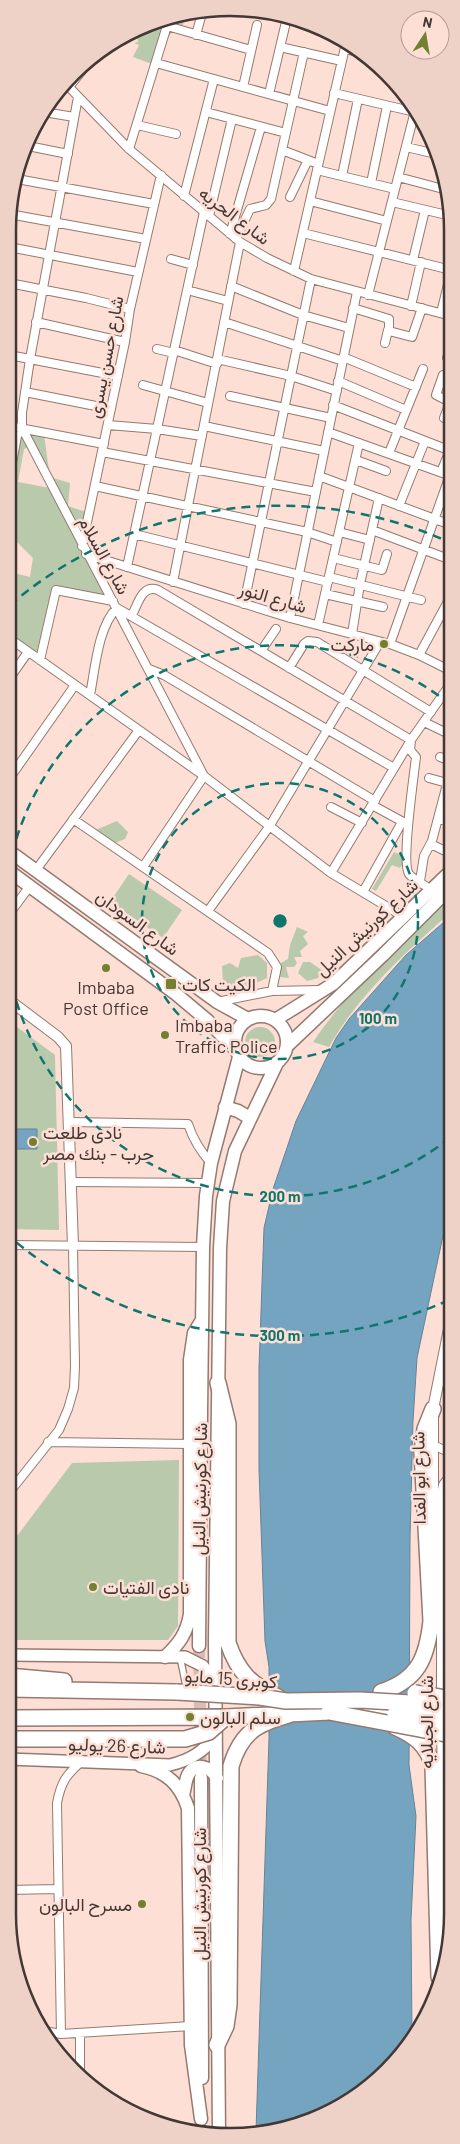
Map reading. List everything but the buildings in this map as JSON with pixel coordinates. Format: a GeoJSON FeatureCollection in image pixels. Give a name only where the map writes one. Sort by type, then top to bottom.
{"type":"FeatureCollection","features":[{"type":"Feature","properties":{"kind":"highway"},"geometry":{"type":"LineString","coordinates":[[218,1383],[228,1424],[228,1643],[233,1657],[249,1681],[261,1690],[286,1701]]}},
{"type":"Feature","properties":{"kind":"highway"},"geometry":{"type":"LineString","coordinates":[[381,1692],[401,1683],[417,1669],[429,1644],[431,1621],[422,1452],[425,1429],[434,1409]]}},
{"type":"Feature","properties":{"kind":"highway"},"geometry":{"type":"LineString","coordinates":[[16,1677],[71,1682],[94,1691]]}},
{"type":"Feature","properties":{"kind":"highway","name":"كوبرى 15 مايو"},"geometry":{"type":"LineString","coordinates":[[16,1689],[196,1693],[260,1697],[414,1716],[444,1722]]}},
{"type":"Feature","properties":{"kind":"highway"},"geometry":{"type":"LineString","coordinates":[[329,1706],[346,1695],[381,1692],[423,1694],[444,1698]]}},
{"type":"Feature","properties":{"kind":"highway","name":"كوبرى 15 مايو"},"geometry":{"type":"LineString","coordinates":[[194,1730],[216,1728],[226,1717],[296,1713],[329,1706],[410,1703],[444,1710]]}},
{"type":"Feature","properties":{"kind":"highway"},"geometry":{"type":"LineString","coordinates":[[329,1706],[384,1722],[444,1734]]}},
{"type":"Feature","properties":{"kind":"highway"},"geometry":{"type":"LineString","coordinates":[[217,2044],[226,2026],[229,2005],[224,1777],[231,1766],[235,1751],[244,1738],[256,1727],[270,1720],[296,1713]]}},
{"type":"Feature","properties":{"kind":"highway"},"geometry":{"type":"LineString","coordinates":[[16,1719],[194,1730]]}},
{"type":"Feature","properties":{"kind":"highway"},"geometry":{"type":"LineString","coordinates":[[384,1722],[413,1736],[426,1748],[433,1766],[439,1961]]}},
{"type":"Feature","properties":{"kind":"highway"},"geometry":{"type":"LineString","coordinates":[[16,1739],[194,1730]]}},
{"type":"Feature","properties":{"kind":"main road","name":"شارع السودان"},"geometry":{"type":"LineString","coordinates":[[16,856],[217,1002],[248,1019]]}},
{"type":"Feature","properties":{"kind":"main road","name":"شارع السودان"},"geometry":{"type":"LineString","coordinates":[[16,876],[176,994],[207,1020],[238,1053]]}},
{"type":"Feature","properties":{"kind":"main road","name":"شارع كورنيش النيل"},"geometry":{"type":"LineString","coordinates":[[275,1020],[324,990],[365,955],[444,878]]}},
{"type":"Feature","properties":{"kind":"main road","name":"شارع كورنيش النيل"},"geometry":{"type":"LineString","coordinates":[[287,1046],[444,894]]}},
{"type":"Feature","properties":{"kind":"main road"},"geometry":{"type":"LineString","coordinates":[[266,1016],[275,1020],[285,1031],[287,1046],[282,1058],[276,1063],[261,1068],[245,1063],[238,1053],[236,1032],[248,1019],[266,1016]]}},
{"type":"Feature","properties":{"kind":"main road","name":"شارع كورنيش النيل"},"geometry":{"type":"LineString","coordinates":[[199,1646],[199,1494],[203,1247],[211,1163],[238,1053]]}},
{"type":"Feature","properties":{"kind":"main road","name":"شارع كورنيش النيل"},"geometry":{"type":"LineString","coordinates":[[224,1777],[216,1736],[215,1682],[220,1248],[223,1201],[235,1152],[276,1063]]}},
{"type":"Feature","properties":{"kind":"main road"},"geometry":{"type":"LineString","coordinates":[[225,1107],[238,1111],[250,1118]]}},
{"type":"Feature","properties":{"kind":"main road"},"geometry":{"type":"LineString","coordinates":[[164,1657],[175,1648],[185,1634],[190,1614],[191,1345],[194,1333],[203,1318]]}},
{"type":"Feature","properties":{"kind":"main road"},"geometry":{"type":"LineString","coordinates":[[16,1655],[180,1657],[203,1666],[215,1682]]}},
{"type":"Feature","properties":{"kind":"main road","name":"شارع 26 يوليو"},"geometry":{"type":"LineString","coordinates":[[16,1759],[82,1761],[138,1766],[170,1765],[184,1762],[196,1756],[216,1736]]}},
{"type":"Feature","properties":{"kind":"main road"},"geometry":{"type":"LineString","coordinates":[[138,1766],[154,1769],[166,1775],[184,1795],[188,1808],[191,2045],[201,2126]]}},
{"type":"Feature","properties":{"kind":"main road"},"geometry":{"type":"LineString","coordinates":[[184,1795],[189,1774],[194,1769],[200,1767],[208,1768],[224,1777]]}},
{"type":"Feature","properties":{"kind":"main road","name":"شارع كورنيش النيل"},"geometry":{"type":"LineString","coordinates":[[201,1778],[201,2126]]}},
{"type":"Feature","properties":{"kind":"main road"},"geometry":{"type":"LineString","coordinates":[[217,2044],[219,2127]]}},
{"type":"Feature","properties":{"kind":"street"},"geometry":{"type":"LineString","coordinates":[[196,34],[201,18]]}},
{"type":"Feature","properties":{"kind":"street"},"geometry":{"type":"LineString","coordinates":[[269,94],[285,24]]}},
{"type":"Feature","properties":{"kind":"street"},"geometry":{"type":"LineString","coordinates":[[243,87],[257,25]]}},
{"type":"Feature","properties":{"kind":"street"},"geometry":{"type":"LineString","coordinates":[[130,149],[167,26]]}},
{"type":"Feature","properties":{"kind":"street"},"geometry":{"type":"LineString","coordinates":[[168,26],[251,50]]}},
{"type":"Feature","properties":{"kind":"street"},"geometry":{"type":"LineString","coordinates":[[280,47],[342,61]]}},
{"type":"Feature","properties":{"kind":"street"},"geometry":{"type":"LineString","coordinates":[[294,271],[345,50]]}},
{"type":"Feature","properties":{"kind":"street"},"geometry":{"type":"LineString","coordinates":[[236,239],[250,209],[269,204],[304,52]]}},
{"type":"Feature","properties":{"kind":"street"},"geometry":{"type":"LineString","coordinates":[[156,63],[330,112]]}},
{"type":"Feature","properties":{"kind":"street"},"geometry":{"type":"LineString","coordinates":[[184,196],[214,79]]}},
{"type":"Feature","properties":{"kind":"street","name":"شارع الحريه"},"geometry":{"type":"LineString","coordinates":[[70,88],[130,149],[236,239],[311,279],[444,314]]}},
{"type":"Feature","properties":{"kind":"street"},"geometry":{"type":"LineString","coordinates":[[334,93],[408,111]]}},
{"type":"Feature","properties":{"kind":"street"},"geometry":{"type":"LineString","coordinates":[[16,443],[22,428],[25,392],[36,322],[44,289],[48,255],[78,98]]}},
{"type":"Feature","properties":{"kind":"street"},"geometry":{"type":"LineString","coordinates":[[342,176],[358,99]]}},
{"type":"Feature","properties":{"kind":"street"},"geometry":{"type":"LineString","coordinates":[[371,183],[387,106]]}},
{"type":"Feature","properties":{"kind":"street"},"geometry":{"type":"LineString","coordinates":[[206,112],[286,133]]}},
{"type":"Feature","properties":{"kind":"street"},"geometry":{"type":"LineString","coordinates":[[51,113],[74,118]]}},
{"type":"Feature","properties":{"kind":"street"},"geometry":{"type":"LineString","coordinates":[[127,567],[187,290],[232,119]]}},
{"type":"Feature","properties":{"kind":"street"},"geometry":{"type":"LineString","coordinates":[[368,295],[414,121]]}},
{"type":"Feature","properties":{"kind":"street"},"geometry":{"type":"LineString","coordinates":[[137,124],[176,134]]}},
{"type":"Feature","properties":{"kind":"street"},"geometry":{"type":"LineString","coordinates":[[173,582],[231,286],[236,239],[262,127]]}},
{"type":"Feature","properties":{"kind":"street"},"geometry":{"type":"LineString","coordinates":[[33,147],[68,154]]}},
{"type":"Feature","properties":{"kind":"street"},"geometry":{"type":"LineString","coordinates":[[406,147],[429,152]]}},
{"type":"Feature","properties":{"kind":"street"},"geometry":{"type":"LineString","coordinates":[[282,150],[342,176],[395,189]]}},
{"type":"Feature","properties":{"kind":"street"},"geometry":{"type":"LineString","coordinates":[[290,197],[308,160]]}},
{"type":"Feature","properties":{"kind":"street","name":"شارع حسن يسرى"},"geometry":{"type":"LineString","coordinates":[[82,546],[125,342],[130,309],[160,175]]}},
{"type":"Feature","properties":{"kind":"street"},"geometry":{"type":"LineString","coordinates":[[398,177],[440,188]]}},
{"type":"Feature","properties":{"kind":"street"},"geometry":{"type":"LineString","coordinates":[[22,180],[154,204]]}},
{"type":"Feature","properties":{"kind":"street"},"geometry":{"type":"LineString","coordinates":[[310,201],[387,221]]}},
{"type":"Feature","properties":{"kind":"street"},"geometry":{"type":"LineString","coordinates":[[392,202],[443,214]]}},
{"type":"Feature","properties":{"kind":"street"},"geometry":{"type":"LineString","coordinates":[[411,306],[425,210]]}},
{"type":"Feature","properties":{"kind":"street"},"geometry":{"type":"LineString","coordinates":[[17,216],[146,239]]}},
{"type":"Feature","properties":{"kind":"street"},"geometry":{"type":"LineString","coordinates":[[303,233],[444,269]]}},
{"type":"Feature","properties":{"kind":"street"},"geometry":{"type":"LineString","coordinates":[[16,248],[138,272]]}},
{"type":"Feature","properties":{"kind":"street"},"geometry":{"type":"LineString","coordinates":[[171,259],[193,265]]}},
{"type":"Feature","properties":{"kind":"street"},"geometry":{"type":"LineString","coordinates":[[244,604],[311,279]]}},
{"type":"Feature","properties":{"kind":"street"},"geometry":{"type":"LineString","coordinates":[[16,284],[130,309]]}},
{"type":"Feature","properties":{"kind":"street"},"geometry":{"type":"LineString","coordinates":[[231,286],[303,315],[350,328]]}},
{"type":"Feature","properties":{"kind":"street"},"geometry":{"type":"LineString","coordinates":[[187,290],[228,301]]}},
{"type":"Feature","properties":{"kind":"street"},"geometry":{"type":"LineString","coordinates":[[290,618],[357,292]]}},
{"type":"Feature","properties":{"kind":"street"},"geometry":{"type":"LineString","coordinates":[[441,313],[444,300]]}},
{"type":"Feature","properties":{"kind":"street"},"geometry":{"type":"LineString","coordinates":[[354,308],[389,319],[385,344]]}},
{"type":"Feature","properties":{"kind":"street"},"geometry":{"type":"LineString","coordinates":[[388,330],[413,337],[422,308]]}},
{"type":"Feature","properties":{"kind":"street"},"geometry":{"type":"LineString","coordinates":[[36,322],[125,342]]}},
{"type":"Feature","properties":{"kind":"street"},"geometry":{"type":"LineString","coordinates":[[224,322],[343,359],[416,387]]}},
{"type":"Feature","properties":{"kind":"street"},"geometry":{"type":"LineString","coordinates":[[157,350],[174,351],[291,376],[336,391]]}},
{"type":"Feature","properties":{"kind":"street"},"geometry":{"type":"LineString","coordinates":[[16,356],[118,376]]}},
{"type":"Feature","properties":{"kind":"street"},"geometry":{"type":"LineString","coordinates":[[389,453],[423,369]]}},
{"type":"Feature","properties":{"kind":"street"},"geometry":{"type":"LineString","coordinates":[[443,375],[436,396],[444,402]]}},
{"type":"Feature","properties":{"kind":"street"},"geometry":{"type":"LineString","coordinates":[[338,381],[406,410]]}},
{"type":"Feature","properties":{"kind":"street"},"geometry":{"type":"LineString","coordinates":[[143,385],[208,403]]}},
{"type":"Feature","properties":{"kind":"street"},"geometry":{"type":"LineString","coordinates":[[25,392],[111,410]]}},
{"type":"Feature","properties":{"kind":"street"},"geometry":{"type":"LineString","coordinates":[[230,396],[331,418]]}},
{"type":"Feature","properties":{"kind":"street"},"geometry":{"type":"LineString","coordinates":[[333,405],[444,448]]}},
{"type":"Feature","properties":{"kind":"street"},"geometry":{"type":"LineString","coordinates":[[108,425],[157,429],[202,436]]}},
{"type":"Feature","properties":{"kind":"street"},"geometry":{"type":"LineString","coordinates":[[204,426],[324,452]]}},
{"type":"Feature","properties":{"kind":"street"},"geometry":{"type":"LineString","coordinates":[[16,427],[150,460],[316,492]]}},
{"type":"Feature","properties":{"kind":"street","name":"شارع السلام"},"geometry":{"type":"LineString","coordinates":[[22,428],[86,554],[117,608],[204,776],[331,873],[404,917]]}},
{"type":"Feature","properties":{"kind":"street"},"geometry":{"type":"LineString","coordinates":[[328,432],[444,473]]}},
{"type":"Feature","properties":{"kind":"street"},"geometry":{"type":"LineString","coordinates":[[399,506],[425,441]]}},
{"type":"Feature","properties":{"kind":"street"},"geometry":{"type":"LineString","coordinates":[[318,625],[360,443]]}},
{"type":"Feature","properties":{"kind":"street"},"geometry":{"type":"LineString","coordinates":[[356,460],[386,471]]}},
{"type":"Feature","properties":{"kind":"street"},"geometry":{"type":"LineString","coordinates":[[441,472],[444,465]]}},
{"type":"Feature","properties":{"kind":"street"},"geometry":{"type":"LineString","coordinates":[[319,476],[444,522]]}},
{"type":"Feature","properties":{"kind":"street"},"geometry":{"type":"LineString","coordinates":[[95,486],[307,532],[337,542]]}},
{"type":"Feature","properties":{"kind":"street"},"geometry":{"type":"LineString","coordinates":[[390,644],[444,493]]}},
{"type":"Feature","properties":{"kind":"street"},"geometry":{"type":"LineString","coordinates":[[352,634],[360,584],[379,498]]}},
{"type":"Feature","properties":{"kind":"street"},"geometry":{"type":"LineString","coordinates":[[372,530],[444,557]]}},
{"type":"Feature","properties":{"kind":"street"},"geometry":{"type":"LineString","coordinates":[[339,532],[370,540]]}},
{"type":"Feature","properties":{"kind":"street"},"geometry":{"type":"LineString","coordinates":[[134,534],[298,575],[360,584],[421,600]]}},
{"type":"Feature","properties":{"kind":"street","name":"شارع النور"},"geometry":{"type":"LineString","coordinates":[[86,554],[290,618],[390,644],[444,668]]}},
{"type":"Feature","properties":{"kind":"street"},"geometry":{"type":"LineString","coordinates":[[333,558],[382,570],[387,554]]}},
{"type":"Feature","properties":{"kind":"street"},"geometry":{"type":"LineString","coordinates":[[132,615],[144,591],[153,588],[411,740]]}},
{"type":"Feature","properties":{"kind":"street"},"geometry":{"type":"LineString","coordinates":[[40,660],[56,590],[113,601]]}},
{"type":"Feature","properties":{"kind":"street"},"geometry":{"type":"LineString","coordinates":[[325,594],[383,607]]}},
{"type":"Feature","properties":{"kind":"street"},"geometry":{"type":"LineString","coordinates":[[90,695],[105,626],[111,614],[117,608],[394,768]]}},
{"type":"Feature","properties":{"kind":"street"},"geometry":{"type":"LineString","coordinates":[[418,655],[444,609]]}},
{"type":"Feature","properties":{"kind":"street"},"geometry":{"type":"LineString","coordinates":[[261,651],[276,629]]}},
{"type":"Feature","properties":{"kind":"street"},"geometry":{"type":"LineString","coordinates":[[289,668],[304,644],[312,641],[431,712]]}},
{"type":"Feature","properties":{"kind":"street"},"geometry":{"type":"LineString","coordinates":[[208,911],[269,827],[380,642]]}},
{"type":"Feature","properties":{"kind":"street"},"geometry":{"type":"LineString","coordinates":[[16,643],[204,776],[143,867]]}},
{"type":"Feature","properties":{"kind":"street"},"geometry":{"type":"LineString","coordinates":[[16,669],[28,652]]}},
{"type":"Feature","properties":{"kind":"street"},"geometry":{"type":"LineString","coordinates":[[149,669],[164,675],[405,823]]}},
{"type":"Feature","properties":{"kind":"street"},"geometry":{"type":"LineString","coordinates":[[16,769],[75,685]]}},
{"type":"Feature","properties":{"kind":"street"},"geometry":{"type":"LineString","coordinates":[[331,873],[411,740],[444,694]]}},
{"type":"Feature","properties":{"kind":"street"},"geometry":{"type":"LineString","coordinates":[[424,722],[444,732]]}},
{"type":"Feature","properties":{"kind":"street"},"geometry":{"type":"LineString","coordinates":[[36,870],[139,730]]}},
{"type":"Feature","properties":{"kind":"street"},"geometry":{"type":"LineString","coordinates":[[411,740],[410,750],[416,757],[405,823],[408,870],[411,876],[431,890]]}},
{"type":"Feature","properties":{"kind":"street"},"geometry":{"type":"LineString","coordinates":[[440,757],[444,758]]}},
{"type":"Feature","properties":{"kind":"street"},"geometry":{"type":"LineString","coordinates":[[429,778],[444,782]]}},
{"type":"Feature","properties":{"kind":"street"},"geometry":{"type":"LineString","coordinates":[[331,807],[362,823]]}},
{"type":"Feature","properties":{"kind":"street"},"geometry":{"type":"LineString","coordinates":[[420,881],[424,856],[431,844],[438,819],[444,807]]}},
{"type":"Feature","properties":{"kind":"street"},"geometry":{"type":"LineString","coordinates":[[73,819],[268,953],[277,967],[272,991]]}},
{"type":"Feature","properties":{"kind":"street"},"geometry":{"type":"LineString","coordinates":[[438,819],[444,820]]}},
{"type":"Feature","properties":{"kind":"street"},"geometry":{"type":"LineString","coordinates":[[363,892],[405,823]]}},
{"type":"Feature","properties":{"kind":"street"},"geometry":{"type":"LineString","coordinates":[[431,844],[444,850]]}},
{"type":"Feature","properties":{"kind":"street"},"geometry":{"type":"LineString","coordinates":[[16,905],[30,886]]}},
{"type":"Feature","properties":{"kind":"street"},"geometry":{"type":"LineString","coordinates":[[217,1002],[272,991],[324,990]]}},
{"type":"Feature","properties":{"kind":"street"},"geometry":{"type":"LineString","coordinates":[[16,1006],[58,1037],[66,1046],[70,1122],[76,1366],[74,1388],[59,1430],[16,1484]]}},
{"type":"Feature","properties":{"kind":"street"},"geometry":{"type":"LineString","coordinates":[[70,1122],[188,1124],[201,1152],[211,1163]]}},
{"type":"Feature","properties":{"kind":"street"},"geometry":{"type":"LineString","coordinates":[[71,1182],[208,1183]]}},
{"type":"Feature","properties":{"kind":"street"},"geometry":{"type":"LineString","coordinates":[[16,1245],[203,1247]]}},
{"type":"Feature","properties":{"kind":"street","name":"شارع ابو الفدا"},"geometry":{"type":"LineString","coordinates":[[444,1356],[434,1409],[433,1445],[433,1504],[444,1617]]}},
{"type":"Feature","properties":{"kind":"street"},"geometry":{"type":"LineString","coordinates":[[48,1442],[191,1444]]}},
{"type":"Feature","properties":{"kind":"street"},"geometry":{"type":"LineString","coordinates":[[433,1445],[444,1450]]}},
{"type":"Feature","properties":{"kind":"street","name":"شارع ابو الفدا"},"geometry":{"type":"LineString","coordinates":[[444,1485],[442,1495],[444,1566]]}},
{"type":"Feature","properties":{"kind":"street"},"geometry":{"type":"LineString","coordinates":[[180,1657],[186,1686]]}},
{"type":"Feature","properties":{"kind":"street","name":"شارع الجبلايه"},"geometry":{"type":"LineString","coordinates":[[444,1737],[444,1796]]}},
{"type":"Feature","properties":{"kind":"street"},"geometry":{"type":"LineString","coordinates":[[138,1766],[147,1745],[158,1744]]}},
{"type":"Feature","properties":{"kind":"street"},"geometry":{"type":"LineString","coordinates":[[61,2034],[58,1889],[59,1793],[67,1775],[82,1761]]}},
{"type":"Feature","properties":{"kind":"street"},"geometry":{"type":"LineString","coordinates":[[16,1890],[58,1889]]}},
{"type":"Feature","properties":{"kind":"street"},"geometry":{"type":"LineString","coordinates":[[52,2032],[61,2034],[191,2026]]}},
{"type":"Feature","properties":{"kind":"street"},"geometry":{"type":"LineString","coordinates":[[80,2033],[80,2066]]}},
{"type":"Feature","properties":{"kind":"green space"},"geometry":{"type":"Polygon","coordinates":[[[184,21],[183,25],[171,33],[152,64],[133,57],[139,45],[134,43],[138,42],[137,37],[184,21]]]}},
{"type":"Feature","properties":{"kind":"green space"},"geometry":{"type":"Polygon","coordinates":[[[26,431],[44,435],[50,477],[70,483],[68,506],[86,512],[81,540],[26,431]]]}},
{"type":"Feature","properties":{"kind":"green space"},"geometry":{"type":"Polygon","coordinates":[[[19,432],[28,447],[24,449],[18,482],[50,488],[107,597],[55,588],[38,659],[16,643],[16,574],[30,577],[33,558],[16,543],[16,447],[19,432]]]}},
{"type":"Feature","properties":{"kind":"green space"},"geometry":{"type":"Polygon","coordinates":[[[117,821],[128,832],[125,839],[115,843],[93,831],[117,821]]]}},
{"type":"Feature","properties":{"kind":"green space"},"geometry":{"type":"Polygon","coordinates":[[[394,852],[403,856],[406,860],[400,868],[392,865],[376,891],[372,889],[394,852]]]}},
{"type":"Feature","properties":{"kind":"green space"},"geometry":{"type":"Polygon","coordinates":[[[129,874],[182,910],[163,938],[110,902],[129,874]]]}},
{"type":"Feature","properties":{"kind":"green space"},"geometry":{"type":"Polygon","coordinates":[[[444,900],[444,918],[384,975],[354,1009],[329,1047],[313,1042],[344,1002],[396,946],[444,900]]]}},
{"type":"Feature","properties":{"kind":"green space"},"geometry":{"type":"Polygon","coordinates":[[[297,927],[308,932],[303,936],[308,944],[300,951],[302,957],[294,957],[297,963],[294,967],[286,967],[289,978],[280,977],[281,963],[288,959],[290,945],[297,927]]]}},
{"type":"Feature","properties":{"kind":"green space"},"geometry":{"type":"Polygon","coordinates":[[[258,955],[267,963],[267,978],[229,993],[223,982],[222,966],[230,963],[238,968],[241,958],[258,955]]]}},
{"type":"Feature","properties":{"kind":"green space"},"geometry":{"type":"Polygon","coordinates":[[[303,962],[310,962],[323,971],[318,978],[307,981],[298,973],[303,962]]]}},
{"type":"Feature","properties":{"kind":"green space","name":"نادى طلعت حرب - بنك مصر"},"geometry":{"type":"Polygon","coordinates":[[[16,1026],[55,1055],[59,1230],[16,1229],[16,1026]]]}},
{"type":"Feature","properties":{"kind":"green space"},"geometry":{"type":"Polygon","coordinates":[[[260,1027],[266,1028],[274,1036],[274,1048],[266,1056],[260,1057],[254,1056],[246,1048],[245,1042],[246,1036],[254,1028],[260,1027]]]}},
{"type":"Feature","properties":{"kind":"green space","name":"نادى الفتيات"},"geometry":{"type":"Polygon","coordinates":[[[179,1460],[178,1626],[168,1640],[16,1640],[16,1537],[72,1463],[179,1460]]]}},
{"type":"Feature","properties":{"kind":"water"},"geometry":{"type":"Polygon","coordinates":[[[444,922],[444,1231],[417,1358],[413,1421],[410,1539],[409,1765],[416,1816],[411,1920],[412,2026],[391,2055],[371,2075],[349,2092],[325,2106],[299,2116],[272,2124],[256,2126],[269,1739],[269,1667],[265,1641],[259,1469],[259,1368],[264,1228],[273,1189],[296,1121],[336,1038],[349,1019],[406,955],[444,922]]]}},
{"type":"Feature","properties":{"kind":"water"},"geometry":{"type":"Polygon","coordinates":[[[16,1129],[37,1129],[37,1149],[16,1149],[16,1129]]]}},
{"type":"Feature","properties":{"kind":"tunnel"},"geometry":{"type":"LineString","coordinates":[[199,1646],[201,1776]]}},
{"type":"Feature","properties":{"kind":"place","name":"ماركت"},"geometry":{"type":"Point","coordinates":[384,644]}},
{"type":"Feature","properties":{"kind":"place","name":"Imbaba Post Office"},"geometry":{"type":"Point","coordinates":[106,968]}},
{"type":"Feature","properties":{"kind":"place","name":"الکيت کات"},"geometry":{"type":"Point","coordinates":[171,984]}},
{"type":"Feature","properties":{"kind":"place","name":"Imbaba Traffic Police"},"geometry":{"type":"Point","coordinates":[165,1035]}},
{"type":"Feature","properties":{"kind":"place","name":"نادى طلعت حرب - بنك مصر"},"geometry":{"type":"Point","coordinates":[33,1142]}},
{"type":"Feature","properties":{"kind":"place","name":"نادى الفتيات"},"geometry":{"type":"Point","coordinates":[93,1587]}},
{"type":"Feature","properties":{"kind":"place","name":"سلم البالون"},"geometry":{"type":"Point","coordinates":[190,1717]}},
{"type":"Feature","properties":{"kind":"place","name":"مسرح البالون"},"geometry":{"type":"Point","coordinates":[142,1904]}}]}
